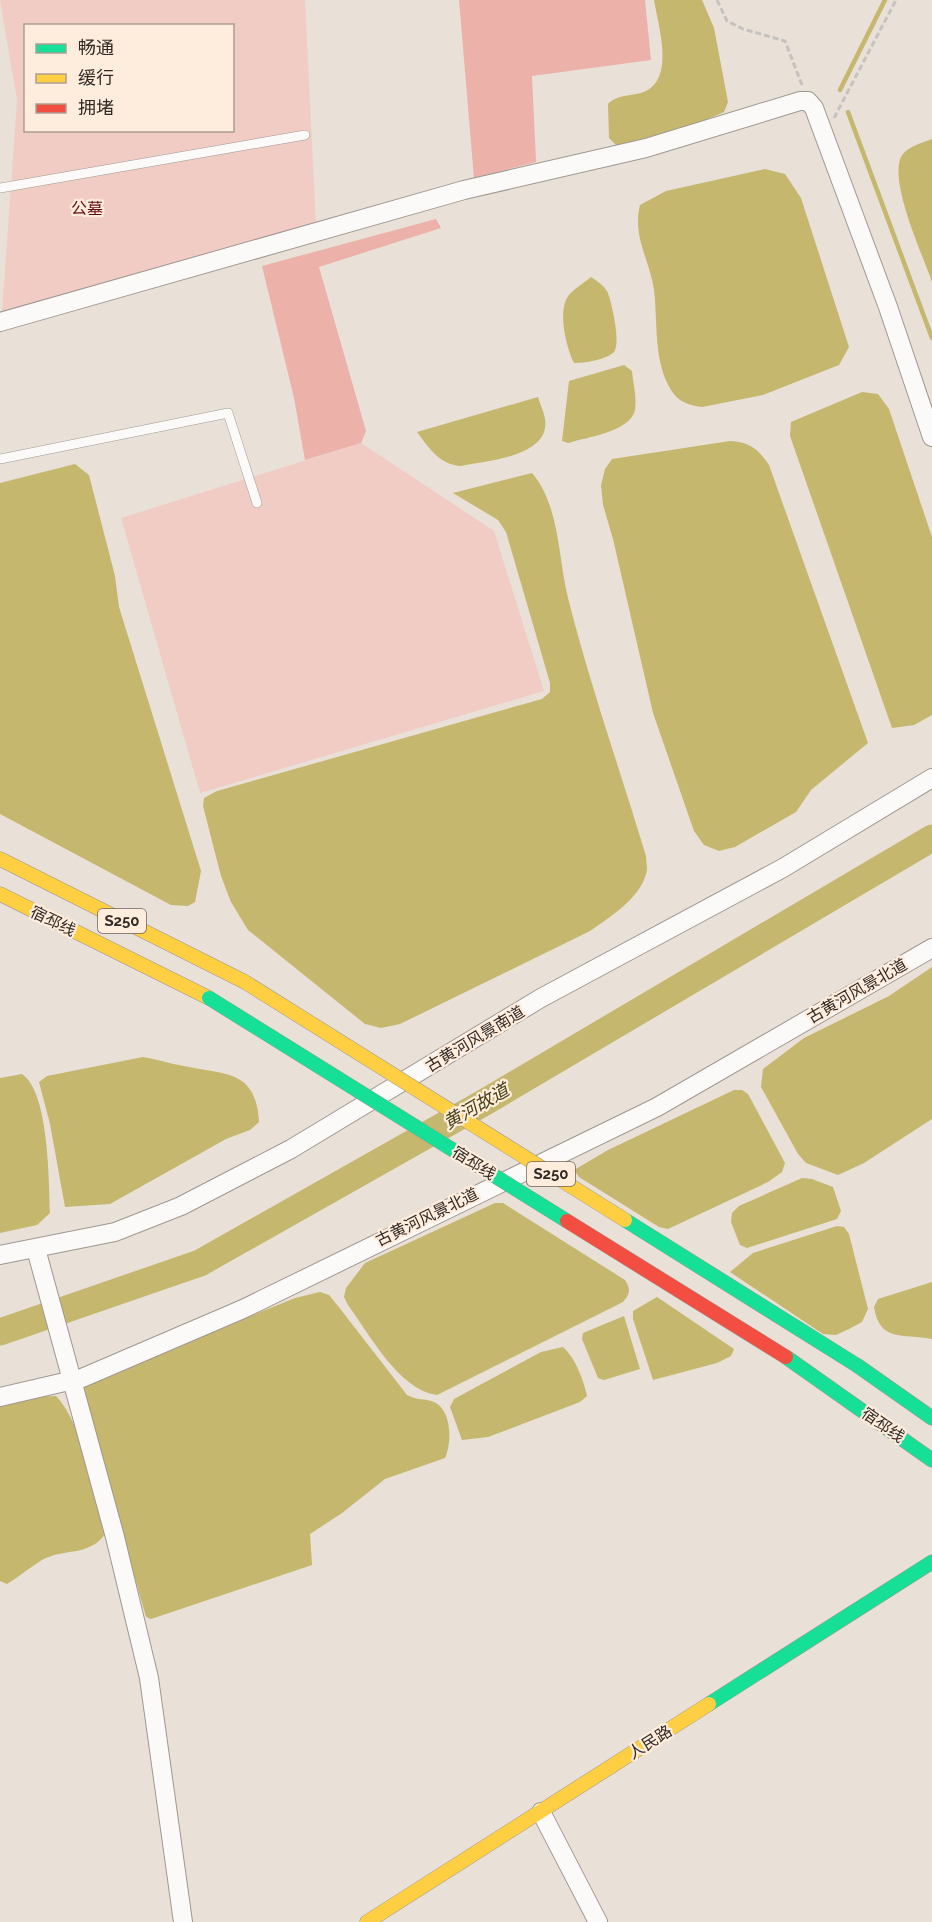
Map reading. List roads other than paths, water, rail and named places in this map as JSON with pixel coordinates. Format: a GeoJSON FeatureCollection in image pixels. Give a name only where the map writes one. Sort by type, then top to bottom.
{"type":"FeatureCollection","features":[{"type":"Feature","properties":{"kind":"main road","name":"宿邳线"},"geometry":{"type":"LineString","coordinates":[[0,859],[245,982],[858,1366],[932,1418]]}},
{"type":"Feature","properties":{"kind":"main road","name":"宿邳线"},"geometry":{"type":"LineString","coordinates":[[0,894],[209,998],[786,1357],[932,1460]]}},
{"type":"Feature","properties":{"kind":"main road","name":"人民路"},"geometry":{"type":"LineString","coordinates":[[368,1922],[932,1562]]}},
{"type":"Feature","properties":{"kind":"street"},"geometry":{"type":"LineString","coordinates":[[0,322],[464,190],[646,148],[800,101],[808,101],[814,108],[825,135],[888,307],[932,437]]}},
{"type":"Feature","properties":{"kind":"street","name":"古黄河风景南道"},"geometry":{"type":"LineString","coordinates":[[0,1255],[38,1254],[115,1232],[181,1206],[291,1149],[541,998],[783,868],[932,778]]}},
{"type":"Feature","properties":{"kind":"street","name":"古黄河风景北道"},"geometry":{"type":"LineString","coordinates":[[0,1397],[70,1374],[243,1309],[657,1107],[932,948]]}},
{"type":"Feature","properties":{"kind":"street"},"geometry":{"type":"LineString","coordinates":[[38,1254],[115,1537],[149,1678],[183,1922]]}},
{"type":"Feature","properties":{"kind":"street"},"geometry":{"type":"LineString","coordinates":[[541,1812],[598,1922]]}},
{"type":"Feature","properties":{"kind":"lane"},"geometry":{"type":"LineString","coordinates":[[0,188],[305,135]]}},
{"type":"Feature","properties":{"kind":"lane"},"geometry":{"type":"LineString","coordinates":[[0,459],[228,413],[257,503]]}},
{"type":"Feature","properties":{"kind":"waterway"},"geometry":{"type":"LineString","coordinates":[[840,90],[885,0]]}},
{"type":"Feature","properties":{"kind":"waterway"},"geometry":{"type":"LineString","coordinates":[[848,112],[932,338]]}},
{"type":"Feature","properties":{"kind":"waterway","name":"黄河故道"},"geometry":{"type":"LineString","coordinates":[[0,1332],[200,1263],[485,1102],[932,838]]}},
{"type":"Feature","properties":{"kind":"park label","name":"公墓"},"geometry":{"type":"Point","coordinates":[87,208]}}]}
